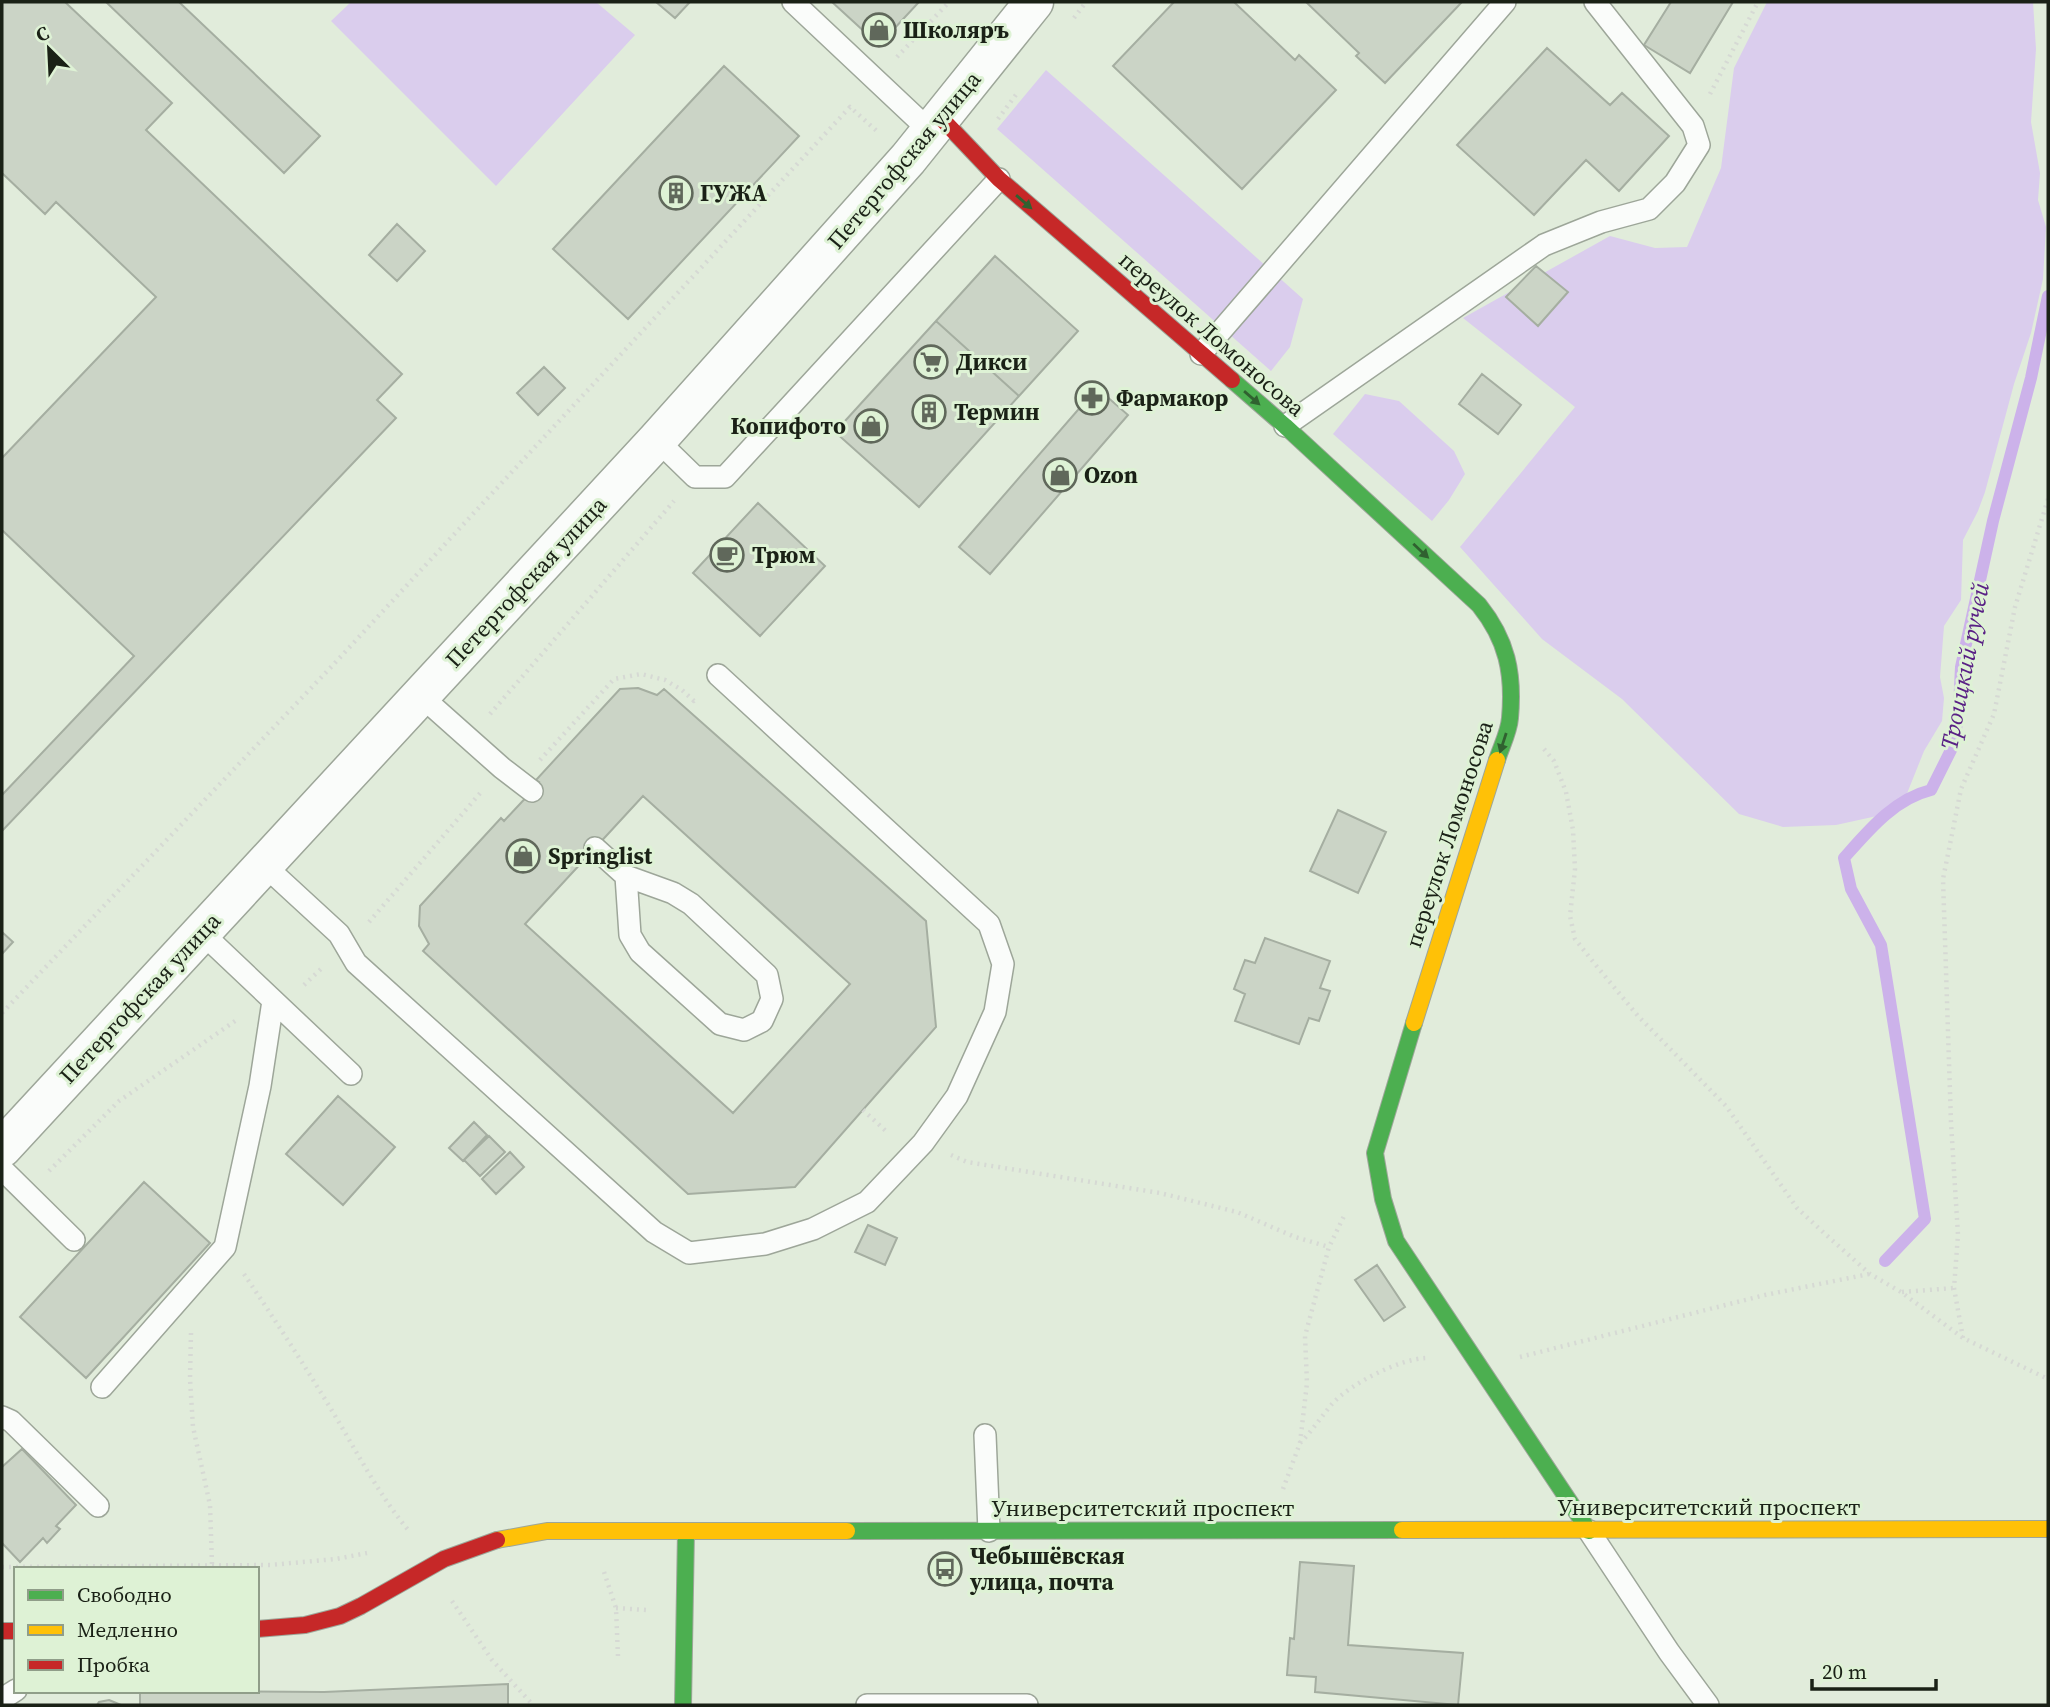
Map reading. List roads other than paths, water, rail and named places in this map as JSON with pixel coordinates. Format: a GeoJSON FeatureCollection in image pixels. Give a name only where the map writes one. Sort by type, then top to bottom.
{"type":"FeatureCollection","features":[{"type":"Feature","properties":{"kind":"street","name":"Петергофская улица"},"geometry":{"type":"LineString","coordinates":[[2,1148],[657,440],[927,136],[1034,2]]}},
{"type":"Feature","properties":{"kind":"street","name":"переулок Ломоносова"},"geometry":{"type":"LineString","coordinates":[[927,136],[999,179],[1285,426],[1479,605],[1504,644],[1510,665],[1510,720],[1440,935],[1375,1153],[1382,1199],[1396,1241],[1589,1531]]}},
{"type":"Feature","properties":{"kind":"street","name":"Университетский проспект"},"geometry":{"type":"LineString","coordinates":[[259,1629],[298,1626],[337,1616],[374,1599],[431,1566],[476,1546],[509,1536],[547,1531],[2048,1529]]}},
{"type":"Feature","properties":{"kind":"street"},"geometry":{"type":"LineString","coordinates":[[683,1705],[686,1531]]}},
{"type":"Feature","properties":{"kind":"lane"},"geometry":{"type":"LineString","coordinates":[[793,2],[927,136]]}},
{"type":"Feature","properties":{"kind":"lane"},"geometry":{"type":"LineString","coordinates":[[1201,354],[1505,2]]}},
{"type":"Feature","properties":{"kind":"lane"},"geometry":{"type":"LineString","coordinates":[[1285,426],[1544,246],[1601,222],[1649,209],[1675,183],[1699,145],[1693,127],[1595,2]]}},
{"type":"Feature","properties":{"kind":"lane"},"geometry":{"type":"LineString","coordinates":[[657,440],[695,477],[726,477],[999,179]]}},
{"type":"Feature","properties":{"kind":"lane"},"geometry":{"type":"LineString","coordinates":[[264,865],[339,934],[356,963],[366,973],[654,1232],[689,1253],[765,1244],[813,1229],[867,1202],[923,1143],[957,1096],[995,1012],[1003,964],[989,924],[718,675]]}},
{"type":"Feature","properties":{"kind":"lane"},"geometry":{"type":"LineString","coordinates":[[421,696],[526,786]]}},
{"type":"Feature","properties":{"kind":"lane"},"geometry":{"type":"LineString","coordinates":[[595,848],[626,876],[673,893],[691,904],[767,975],[772,999],[762,1021],[744,1030],[720,1024],[640,952],[630,935],[626,876]]}},
{"type":"Feature","properties":{"kind":"lane"},"geometry":{"type":"LineString","coordinates":[[201,932],[351,1074]]}},
{"type":"Feature","properties":{"kind":"lane"},"geometry":{"type":"LineString","coordinates":[[102,1387],[225,1247],[260,1086],[273,1001]]}},
{"type":"Feature","properties":{"kind":"lane"},"geometry":{"type":"LineString","coordinates":[[2,1169],[74,1240]]}},
{"type":"Feature","properties":{"kind":"lane"},"geometry":{"type":"LineString","coordinates":[[2,1417],[98,1507]]}},
{"type":"Feature","properties":{"kind":"lane"},"geometry":{"type":"LineString","coordinates":[[985,1435],[989,1531]]}},
{"type":"Feature","properties":{"kind":"lane"},"geometry":{"type":"LineString","coordinates":[[1589,1531],[1704,1704]]}},
{"type":"Feature","properties":{"kind":"lane"},"geometry":{"type":"LineString","coordinates":[[867,1705],[1027,1705]]}},
{"type":"Feature","properties":{"kind":"waterway","name":"Троицкий ручей"},"geometry":{"type":"LineString","coordinates":[[1885,1261],[1925,1219],[1881,945],[1851,889],[1844,858],[1872,827],[1894,808],[1931,790],[1954,744],[1961,667],[1993,521],[2031,378],[2048,296]]}},
{"type":"Feature","properties":{"kind":"place","name":"Школяръ"},"geometry":{"type":"Point","coordinates":[879,30]}},
{"type":"Feature","properties":{"kind":"place","name":"ГУЖА"},"geometry":{"type":"Point","coordinates":[676,193]}},
{"type":"Feature","properties":{"kind":"place","name":"Дикси"},"geometry":{"type":"Point","coordinates":[931,362]}},
{"type":"Feature","properties":{"kind":"place","name":"Фармакор"},"geometry":{"type":"Point","coordinates":[1092,398]}},
{"type":"Feature","properties":{"kind":"place","name":"Термин"},"geometry":{"type":"Point","coordinates":[929,412]}},
{"type":"Feature","properties":{"kind":"place","name":"Копифото"},"geometry":{"type":"Point","coordinates":[871,426]}},
{"type":"Feature","properties":{"kind":"place","name":"Ozon"},"geometry":{"type":"Point","coordinates":[1060,475]}},
{"type":"Feature","properties":{"kind":"place","name":"Трюм"},"geometry":{"type":"Point","coordinates":[727,555]}},
{"type":"Feature","properties":{"kind":"place","name":"Springlist"},"geometry":{"type":"Point","coordinates":[523,856]}},
{"type":"Feature","properties":{"kind":"place","name":"Чебышёвская улица, почта"},"geometry":{"type":"Point","coordinates":[945,1569]}}]}
